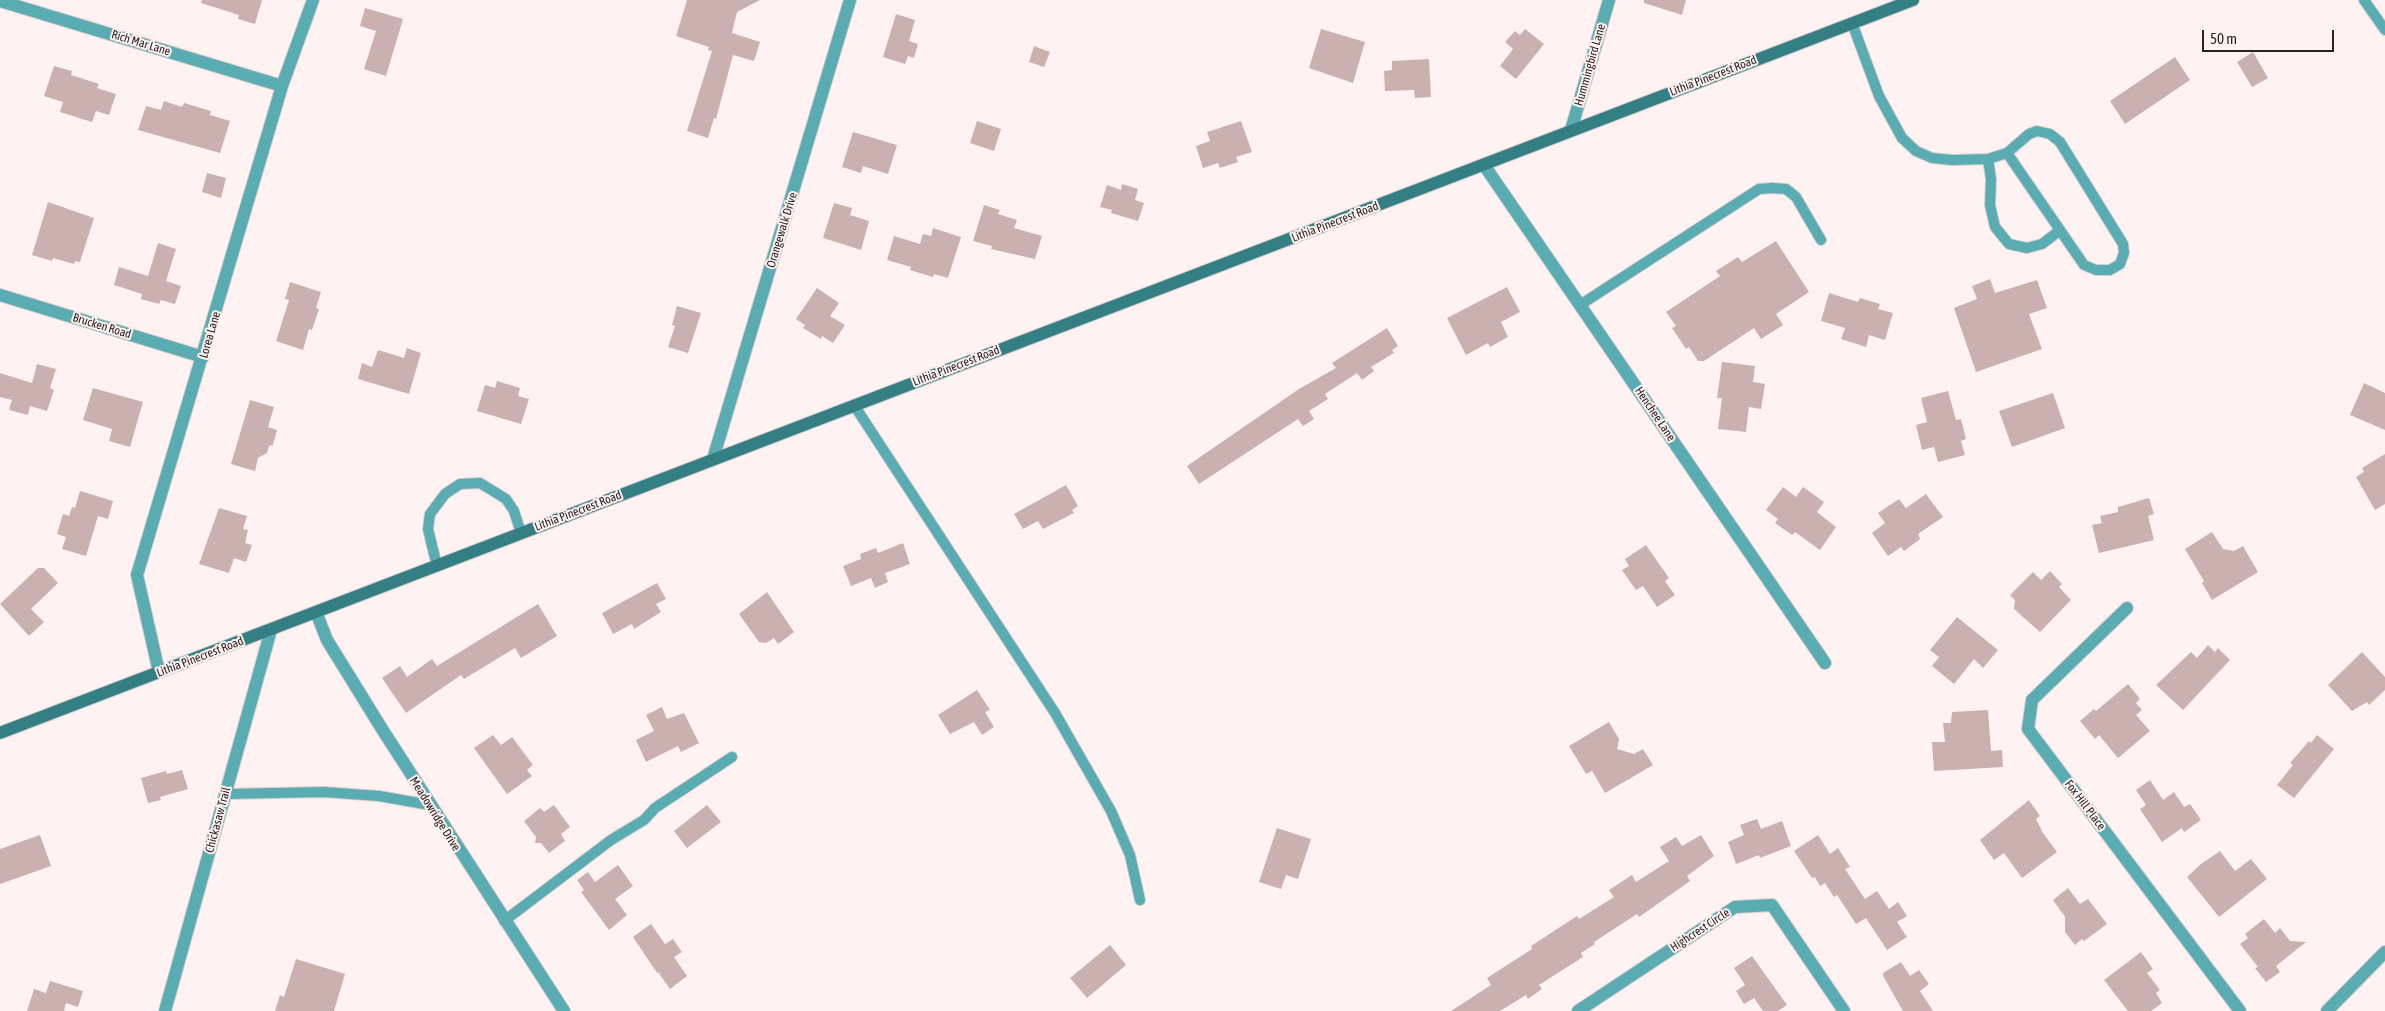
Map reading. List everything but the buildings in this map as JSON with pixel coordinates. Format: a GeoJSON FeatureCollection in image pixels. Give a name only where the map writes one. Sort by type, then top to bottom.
{"type":"FeatureCollection","features":[{"type":"Feature","properties":{"kind":"main road","name":"Lithia Pinecrest Road"},"geometry":{"type":"LineString","coordinates":[[0,733],[1913,0]]}},
{"type":"Feature","properties":{"kind":"street","name":"Rich Mar Lane"},"geometry":{"type":"LineString","coordinates":[[0,0],[282,86]]}},
{"type":"Feature","properties":{"kind":"street","name":"Lorea Lane"},"geometry":{"type":"LineString","coordinates":[[159,672],[137,575],[282,86],[313,0]]}},
{"type":"Feature","properties":{"kind":"street","name":"Orangewalk Drive"},"geometry":{"type":"LineString","coordinates":[[713,459],[850,0]]}},
{"type":"Feature","properties":{"kind":"street","name":"Hummingbird Lane"},"geometry":{"type":"LineString","coordinates":[[1571,130],[1609,0]]}},
{"type":"Feature","properties":{"kind":"street","name":"Henchee Lane"},"geometry":{"type":"LineString","coordinates":[[1484,165],[1825,663]]}},
{"type":"Feature","properties":{"kind":"street","name":"Brucken Road"},"geometry":{"type":"LineString","coordinates":[[0,295],[203,357]]}},
{"type":"Feature","properties":{"kind":"street","name":"Fox Hill Place"},"geometry":{"type":"LineString","coordinates":[[2127,608],[2032,700],[2028,729],[2240,1011]]}},
{"type":"Feature","properties":{"kind":"street","name":"Meadowridge Drive"},"geometry":{"type":"LineString","coordinates":[[316,612],[327,640],[430,806],[564,1011]]}},
{"type":"Feature","properties":{"kind":"street","name":"Chickasaw Trail"},"geometry":{"type":"LineString","coordinates":[[165,1011],[271,630]]}},
{"type":"Feature","properties":{"kind":"street","name":"Highcrest Circle"},"geometry":{"type":"LineString","coordinates":[[1578,1011],[1735,907],[1772,905],[1844,1011]]}},
{"type":"Feature","properties":{"kind":"street"},"geometry":{"type":"LineString","coordinates":[[2327,1011],[2383,958]]}},
{"type":"Feature","properties":{"kind":"lane"},"geometry":{"type":"LineString","coordinates":[[2364,0],[2385,30]]}},
{"type":"Feature","properties":{"kind":"lane"},"geometry":{"type":"LineString","coordinates":[[1852,23],[1879,96],[1902,138],[1916,150],[1932,158],[1952,160],[1988,159],[2007,153],[2029,134],[2037,131],[2050,134],[2060,142],[2123,244],[2124,253],[2120,264],[2110,270],[2096,270],[2084,265],[2007,153]]}},
{"type":"Feature","properties":{"kind":"lane"},"geometry":{"type":"LineString","coordinates":[[1988,159],[1991,179],[1990,206],[1995,227],[2009,244],[2027,248],[2042,244],[2059,231]]}},
{"type":"Feature","properties":{"kind":"lane"},"geometry":{"type":"LineString","coordinates":[[1580,305],[1759,190],[1772,188],[1786,189],[1796,197],[1821,240]]}},
{"type":"Feature","properties":{"kind":"lane"},"geometry":{"type":"LineString","coordinates":[[854,405],[1055,713],[1111,811],[1130,855],[1140,900]]}},
{"type":"Feature","properties":{"kind":"lane"},"geometry":{"type":"LineString","coordinates":[[437,566],[428,529],[430,514],[445,494],[460,484],[480,483],[506,499],[514,511],[521,533]]}},
{"type":"Feature","properties":{"kind":"lane"},"geometry":{"type":"LineString","coordinates":[[504,921],[611,840],[644,820],[655,808],[732,757]]}},
{"type":"Feature","properties":{"kind":"lane"},"geometry":{"type":"LineString","coordinates":[[225,794],[324,792],[379,796],[430,806]]}}]}
